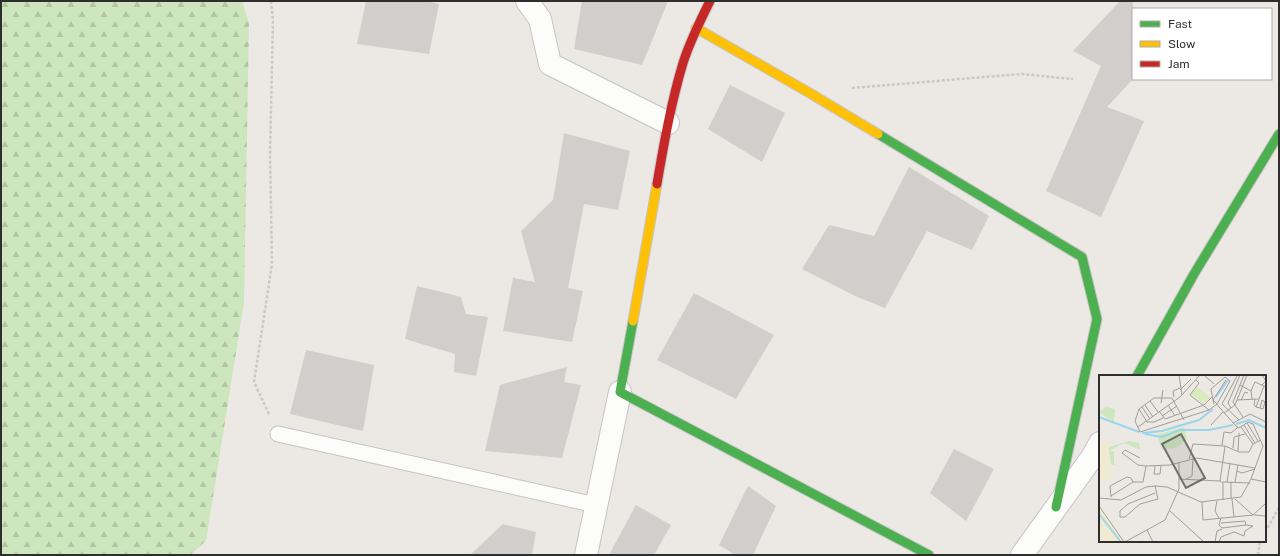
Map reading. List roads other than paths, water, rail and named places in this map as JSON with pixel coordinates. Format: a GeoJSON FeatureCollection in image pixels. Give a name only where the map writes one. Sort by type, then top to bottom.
{"type":"FeatureCollection","features":[{"type":"Feature","properties":{"kind":"street"},"geometry":{"type":"LineString","coordinates":[[526,1],[540,18],[550,64],[668,123]]}},
{"type":"Feature","properties":{"kind":"street"},"geometry":{"type":"LineString","coordinates":[[586,555],[620,392],[668,123],[682,63],[696,28],[710,1]]}},
{"type":"Feature","properties":{"kind":"street"},"geometry":{"type":"LineString","coordinates":[[696,28],[808,92],[1082,257],[1097,319],[1056,506]]}},
{"type":"Feature","properties":{"kind":"street"},"geometry":{"type":"LineString","coordinates":[[1138,375],[1194,274],[1279,134]]}},
{"type":"Feature","properties":{"kind":"street"},"geometry":{"type":"LineString","coordinates":[[620,392],[929,555]]}},
{"type":"Feature","properties":{"kind":"street"},"geometry":{"type":"LineString","coordinates":[[1022,555],[1093,456],[1099,445]]}},
{"type":"Feature","properties":{"kind":"lane"},"geometry":{"type":"LineString","coordinates":[[278,434],[596,505]]}}]}
